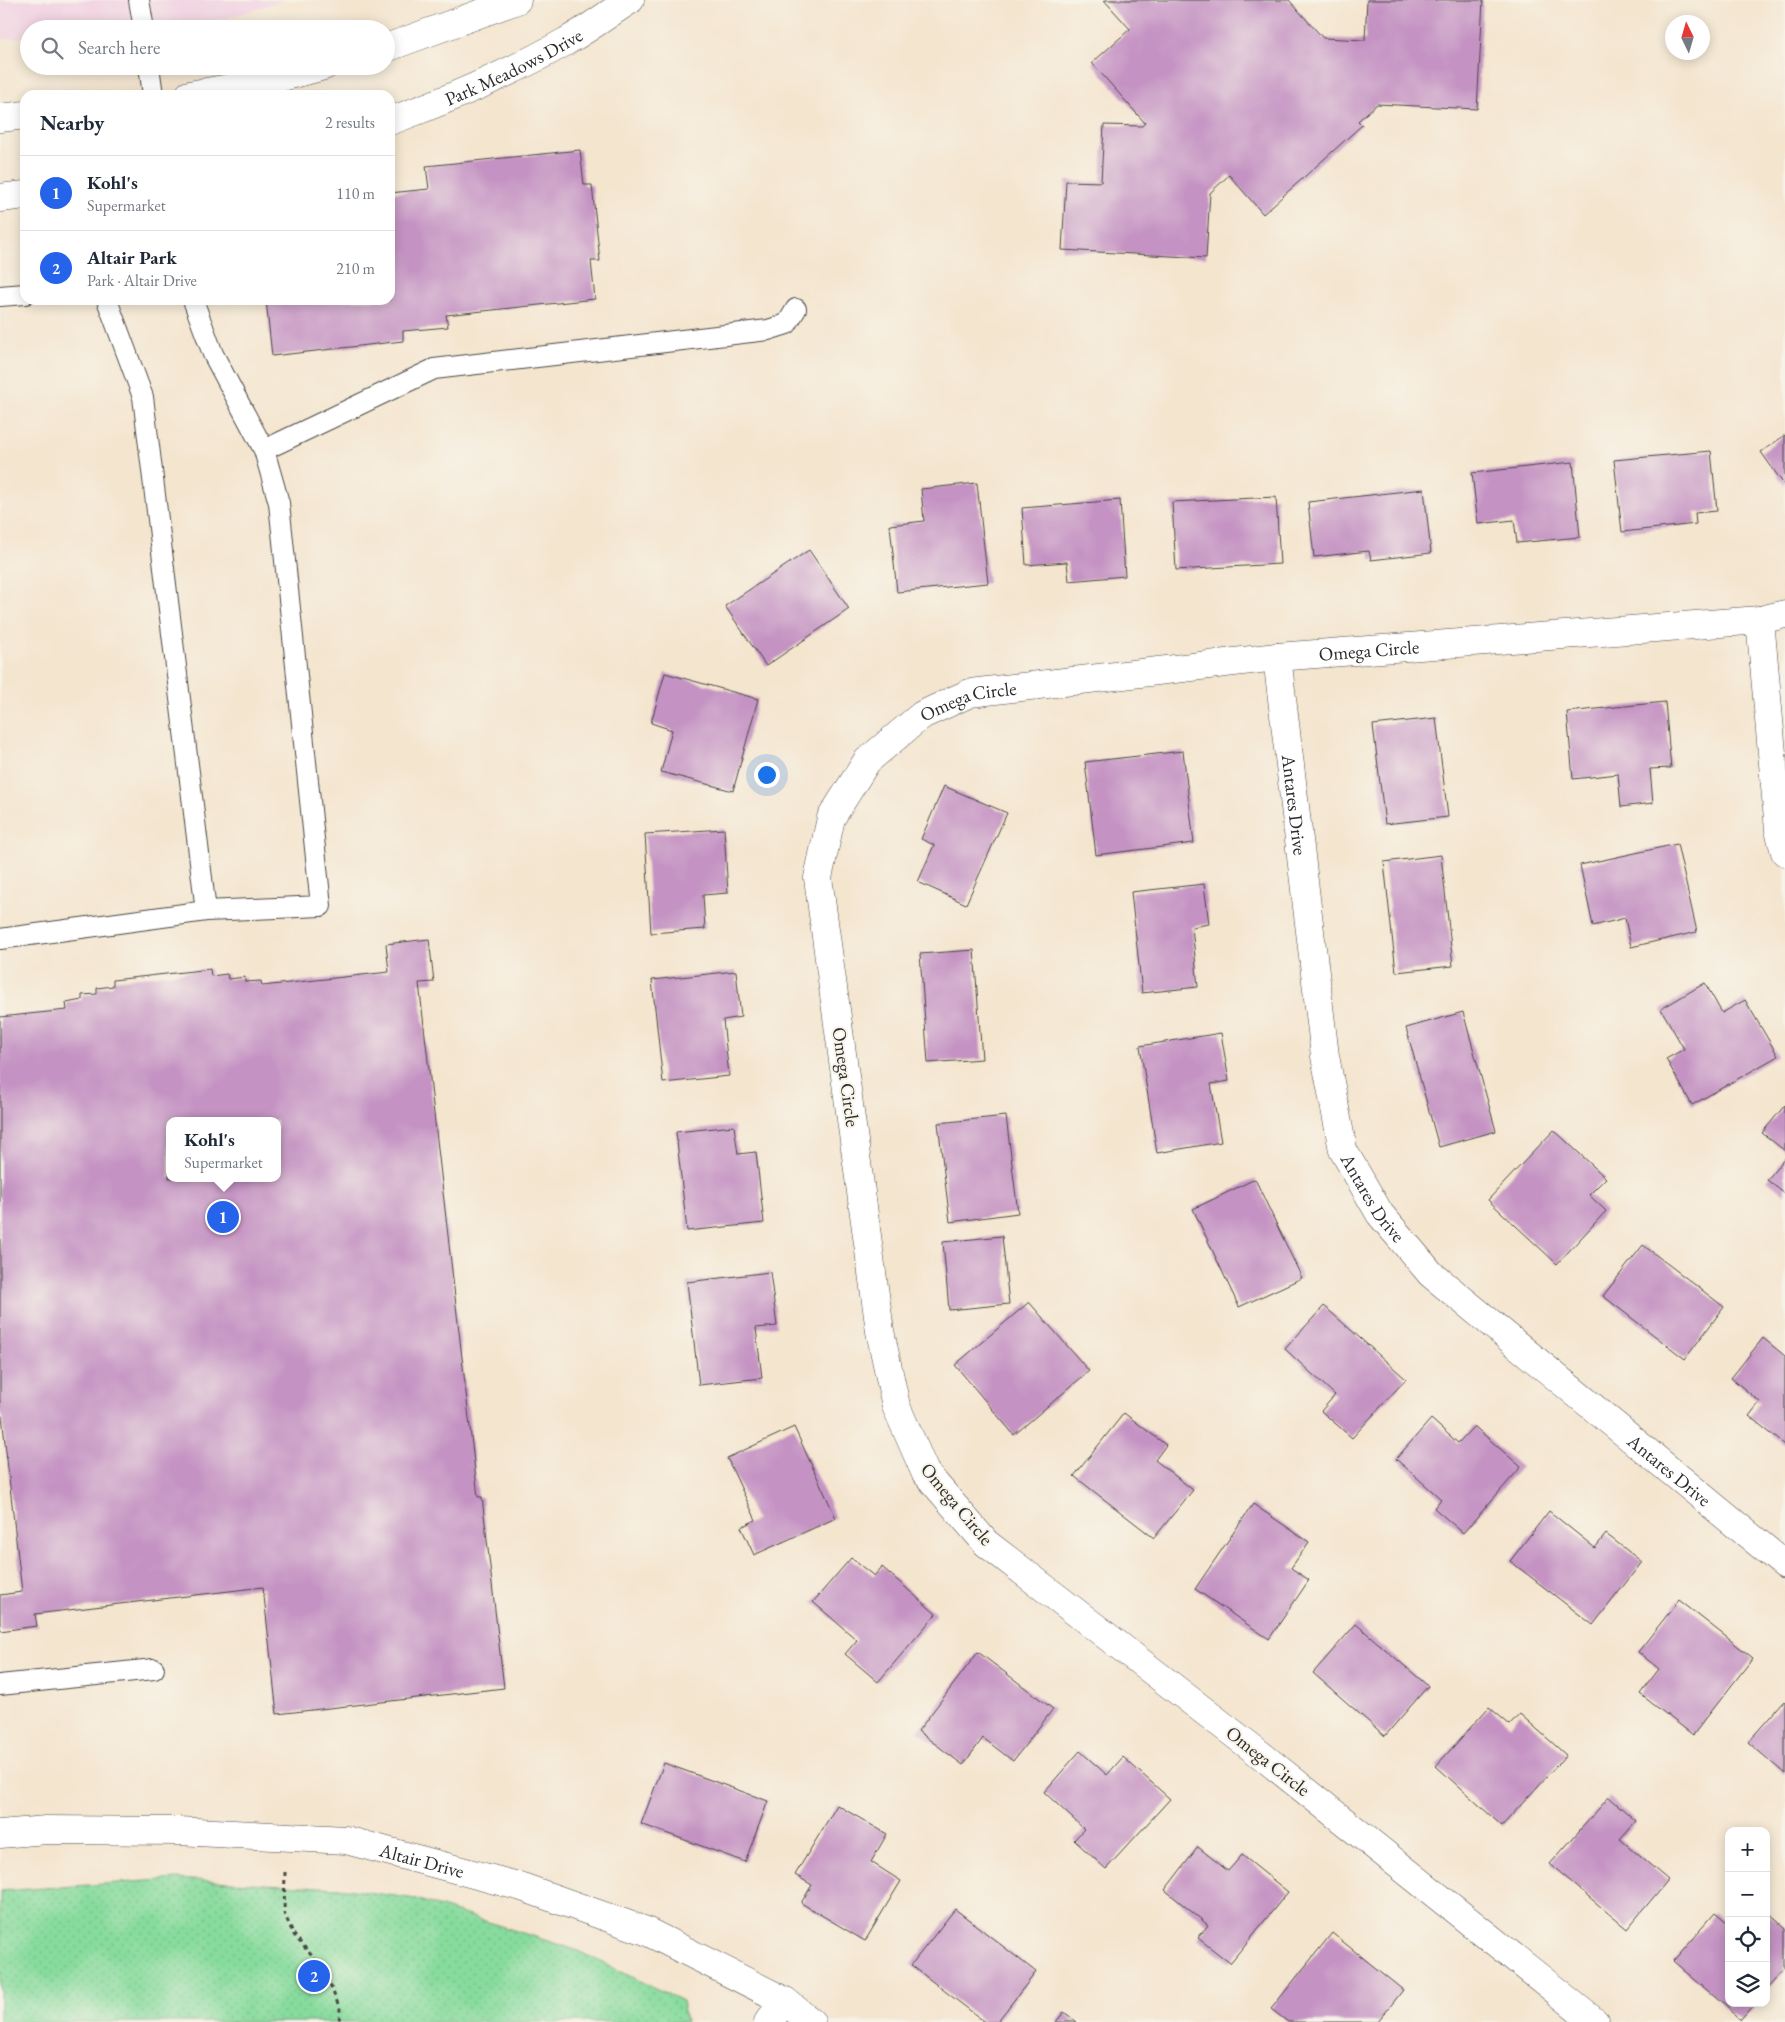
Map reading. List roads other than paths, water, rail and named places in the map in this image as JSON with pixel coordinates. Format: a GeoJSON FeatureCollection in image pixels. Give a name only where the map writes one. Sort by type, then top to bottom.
{"type":"FeatureCollection","features":[{"type":"Feature","properties":{"kind":"street"},"geometry":{"type":"LineString","coordinates":[[395,45],[517,0]]}},
{"type":"Feature","properties":{"kind":"street","name":"Park Meadows Drive"},"geometry":{"type":"LineString","coordinates":[[395,119],[506,74],[566,42],[630,0]]}},
{"type":"Feature","properties":{"kind":"street"},"geometry":{"type":"LineString","coordinates":[[218,90],[264,82],[290,75]]}},
{"type":"Feature","properties":{"kind":"street"},"geometry":{"type":"LineString","coordinates":[[0,118],[20,116]]}},
{"type":"Feature","properties":{"kind":"street"},"geometry":{"type":"LineString","coordinates":[[0,198],[20,196]]}},
{"type":"Feature","properties":{"kind":"street"},"geometry":{"type":"LineString","coordinates":[[1772,617],[1779,830],[1785,852]]}},
{"type":"Feature","properties":{"kind":"street","name":"Omega Circle"},"geometry":{"type":"LineString","coordinates":[[1595,2022],[1256,1751],[986,1543],[925,1472],[896,1406],[880,1331],[818,878],[831,818],[867,760],[922,715],[970,693],[1277,657],[1772,617]]}},
{"type":"Feature","properties":{"kind":"street","name":"Antares Drive"},"geometry":{"type":"LineString","coordinates":[[1277,657],[1325,1056],[1343,1150],[1380,1214],[1431,1274],[1785,1564]]}},
{"type":"Feature","properties":{"kind":"street","name":"Altair Drive"},"geometry":{"type":"LineString","coordinates":[[0,1834],[46,1830],[178,1831],[346,1840],[522,1887],[646,1931],[784,2001],[811,2022]]}},
{"type":"Feature","properties":{"kind":"street"},"geometry":{"type":"LineString","coordinates":[[768,2022],[784,2001]]}},
{"type":"Feature","properties":{"kind":"lane"},"geometry":{"type":"LineString","coordinates":[[139,0],[142,20]]}},
{"type":"Feature","properties":{"kind":"lane"},"geometry":{"type":"LineString","coordinates":[[150,75],[152,90]]}},
{"type":"Feature","properties":{"kind":"lane"},"geometry":{"type":"LineString","coordinates":[[0,296],[20,294]]}},
{"type":"Feature","properties":{"kind":"lane"},"geometry":{"type":"LineString","coordinates":[[110,305],[143,397],[206,912]]}},
{"type":"Feature","properties":{"kind":"lane"},"geometry":{"type":"LineString","coordinates":[[0,939],[206,912],[321,906],[279,503],[264,450],[213,354],[195,305]]}},
{"type":"Feature","properties":{"kind":"lane"},"geometry":{"type":"LineString","coordinates":[[264,450],[434,369],[768,330],[787,324],[796,309]]}},
{"type":"Feature","properties":{"kind":"lane"},"geometry":{"type":"LineString","coordinates":[[0,1685],[154,1670]]}},
{"type":"Feature","properties":{"kind":"place","name":"Kohl's"},"geometry":{"type":"Point","coordinates":[223,1217]}},
{"type":"Feature","properties":{"kind":"place","name":"Altair Park"},"geometry":{"type":"Point","coordinates":[314,1976]}}]}
